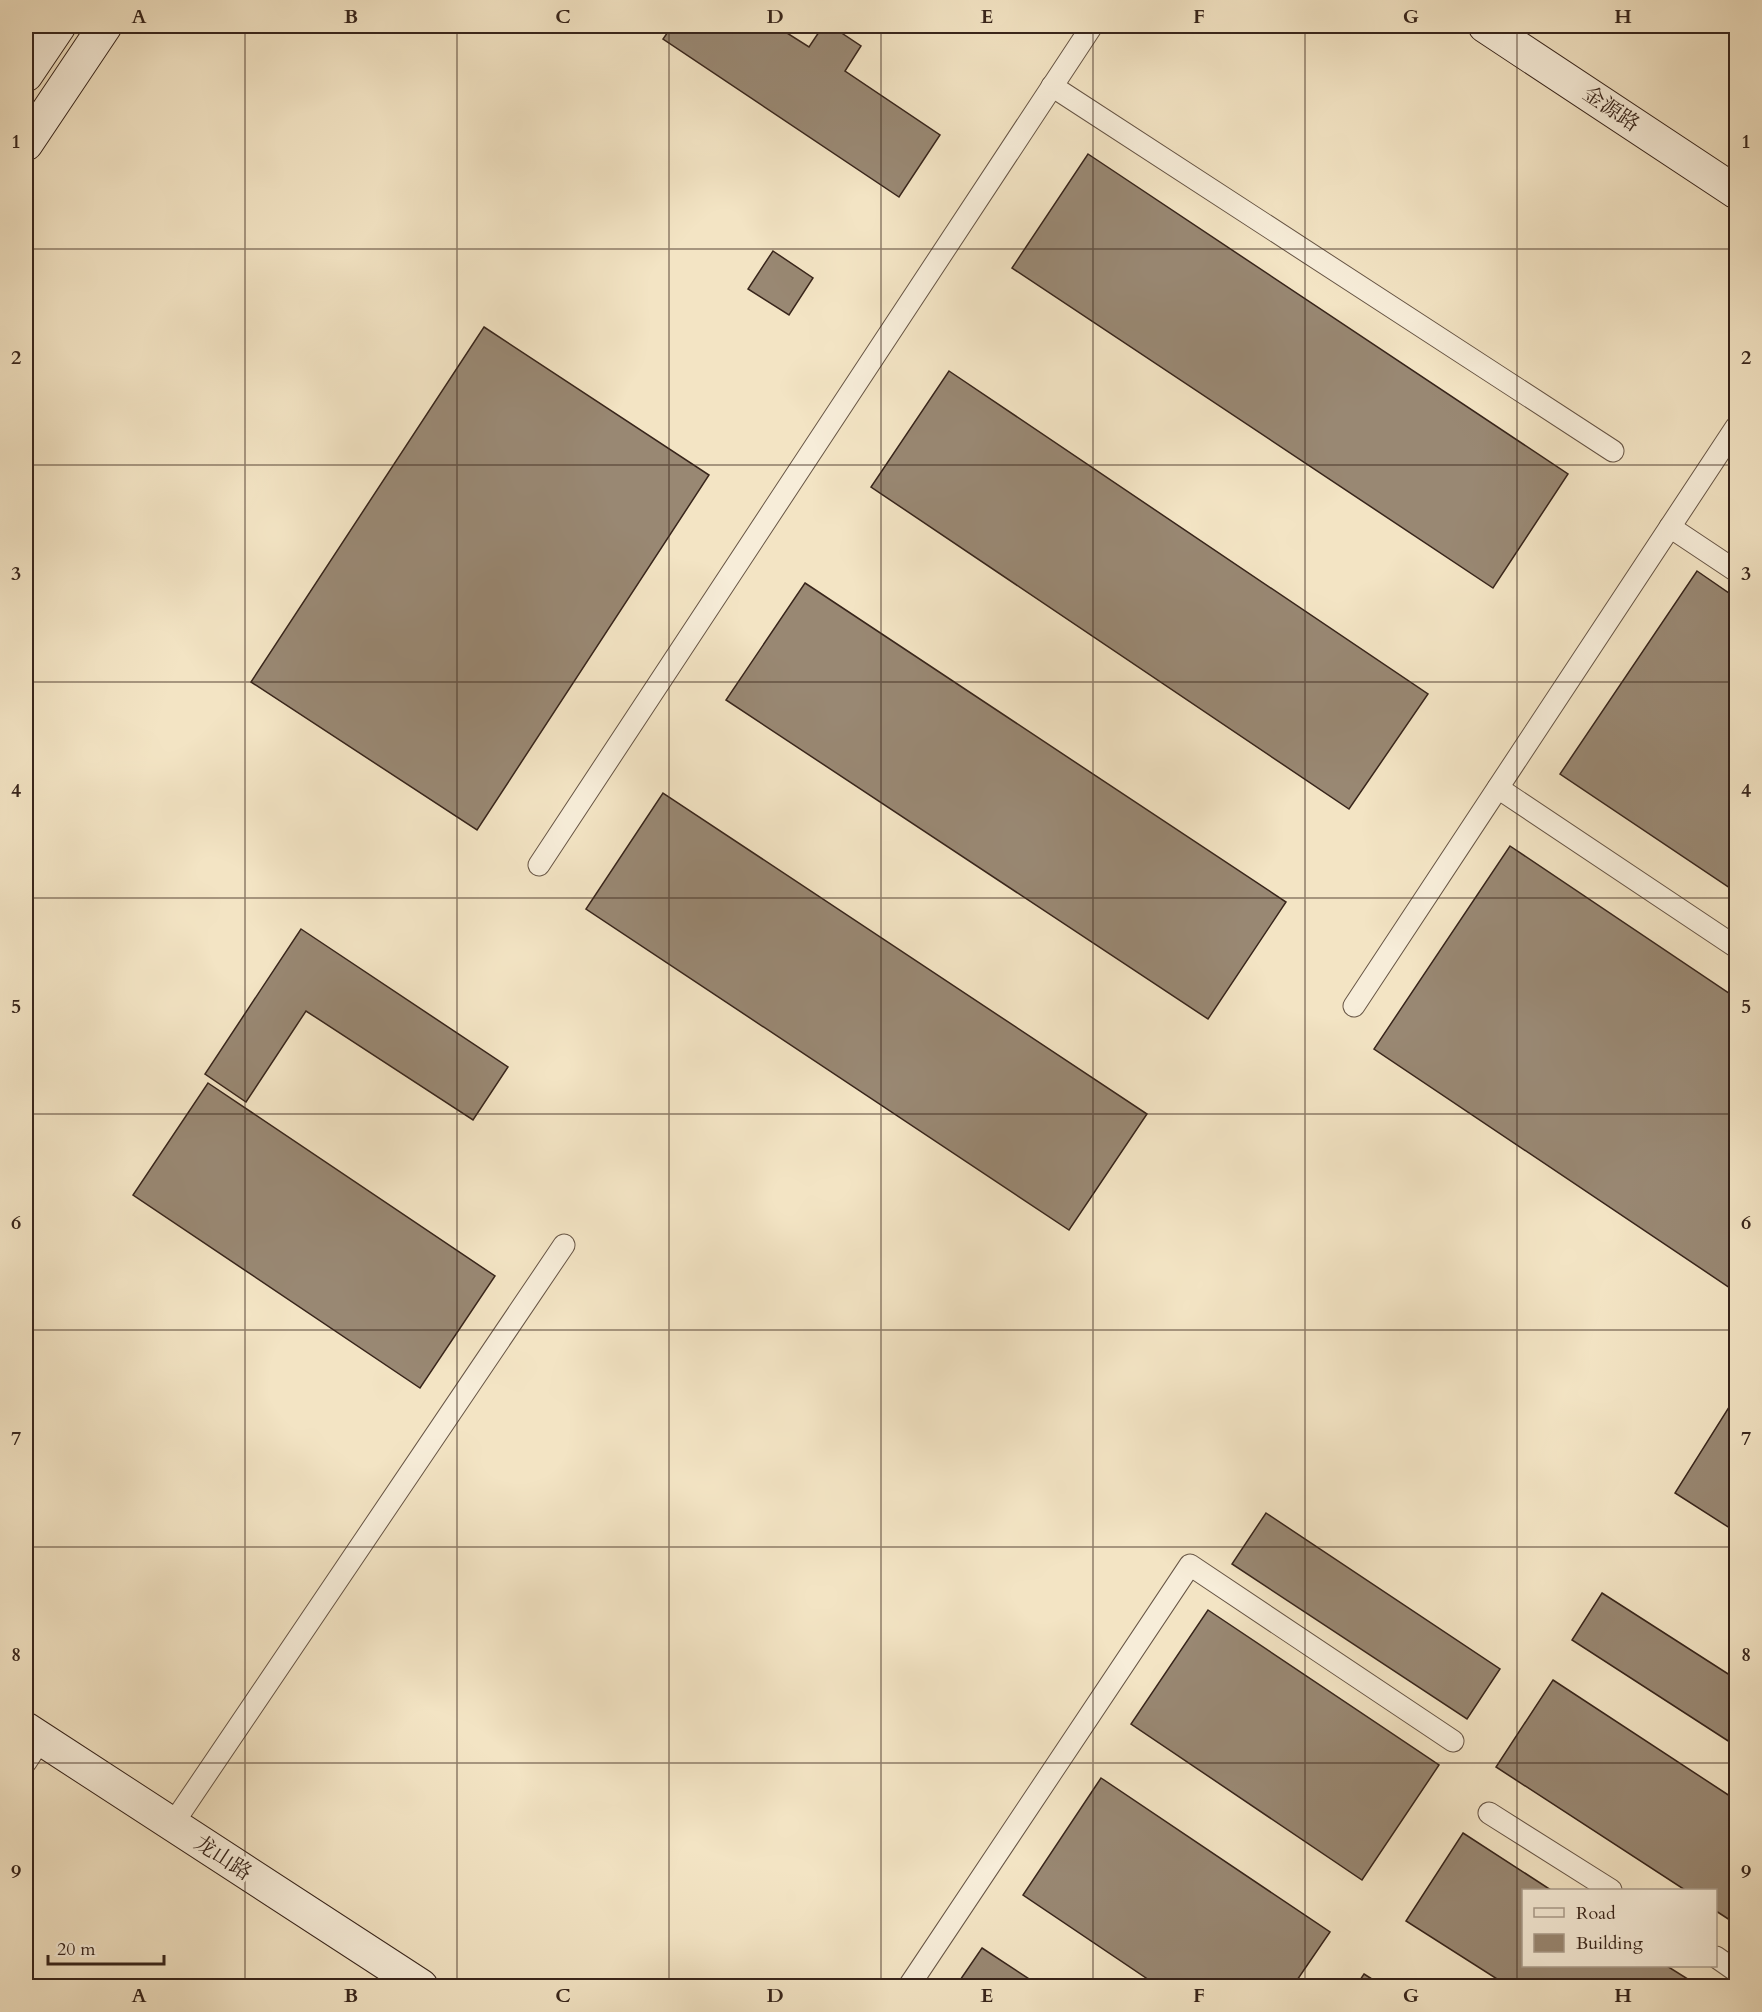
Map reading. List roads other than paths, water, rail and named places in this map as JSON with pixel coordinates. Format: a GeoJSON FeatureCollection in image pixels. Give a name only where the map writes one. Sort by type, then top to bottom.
{"type":"FeatureCollection","features":[{"type":"Feature","properties":{"kind":"main road"},"geometry":{"type":"LineString","coordinates":[[26,75],[59,26]]}},
{"type":"Feature","properties":{"kind":"main road"},"geometry":{"type":"LineString","coordinates":[[26,144],[105,26]]}},
{"type":"Feature","properties":{"kind":"main road","name":"金源路"},"geometry":{"type":"LineString","coordinates":[[1485,26],[1737,192]]}},
{"type":"Feature","properties":{"kind":"main road","name":"龙山路"},"geometry":{"type":"LineString","coordinates":[[31,1743],[172,1825],[421,1986]]}},
{"type":"Feature","properties":{"kind":"lane"},"geometry":{"type":"LineString","coordinates":[[539,865],[1092,26]]}},
{"type":"Feature","properties":{"kind":"lane"},"geometry":{"type":"LineString","coordinates":[[1052,86],[1613,451]]}},
{"type":"Feature","properties":{"kind":"lane"},"geometry":{"type":"LineString","coordinates":[[1354,1006],[1737,427]]}},
{"type":"Feature","properties":{"kind":"lane"},"geometry":{"type":"LineString","coordinates":[[1670,527],[1737,571]]}},
{"type":"Feature","properties":{"kind":"lane"},"geometry":{"type":"LineString","coordinates":[[1497,788],[1737,947]]}},
{"type":"Feature","properties":{"kind":"lane"},"geometry":{"type":"LineString","coordinates":[[172,1825],[564,1245]]}},
{"type":"Feature","properties":{"kind":"lane"},"geometry":{"type":"LineString","coordinates":[[909,1986],[1190,1565],[1453,1741]]}},
{"type":"Feature","properties":{"kind":"lane"},"geometry":{"type":"LineString","coordinates":[[1489,1813],[1609,1889]]}},
{"type":"Feature","properties":{"kind":"lane"},"geometry":{"type":"LineString","coordinates":[[1717,1958],[1737,1971]]}}]}
